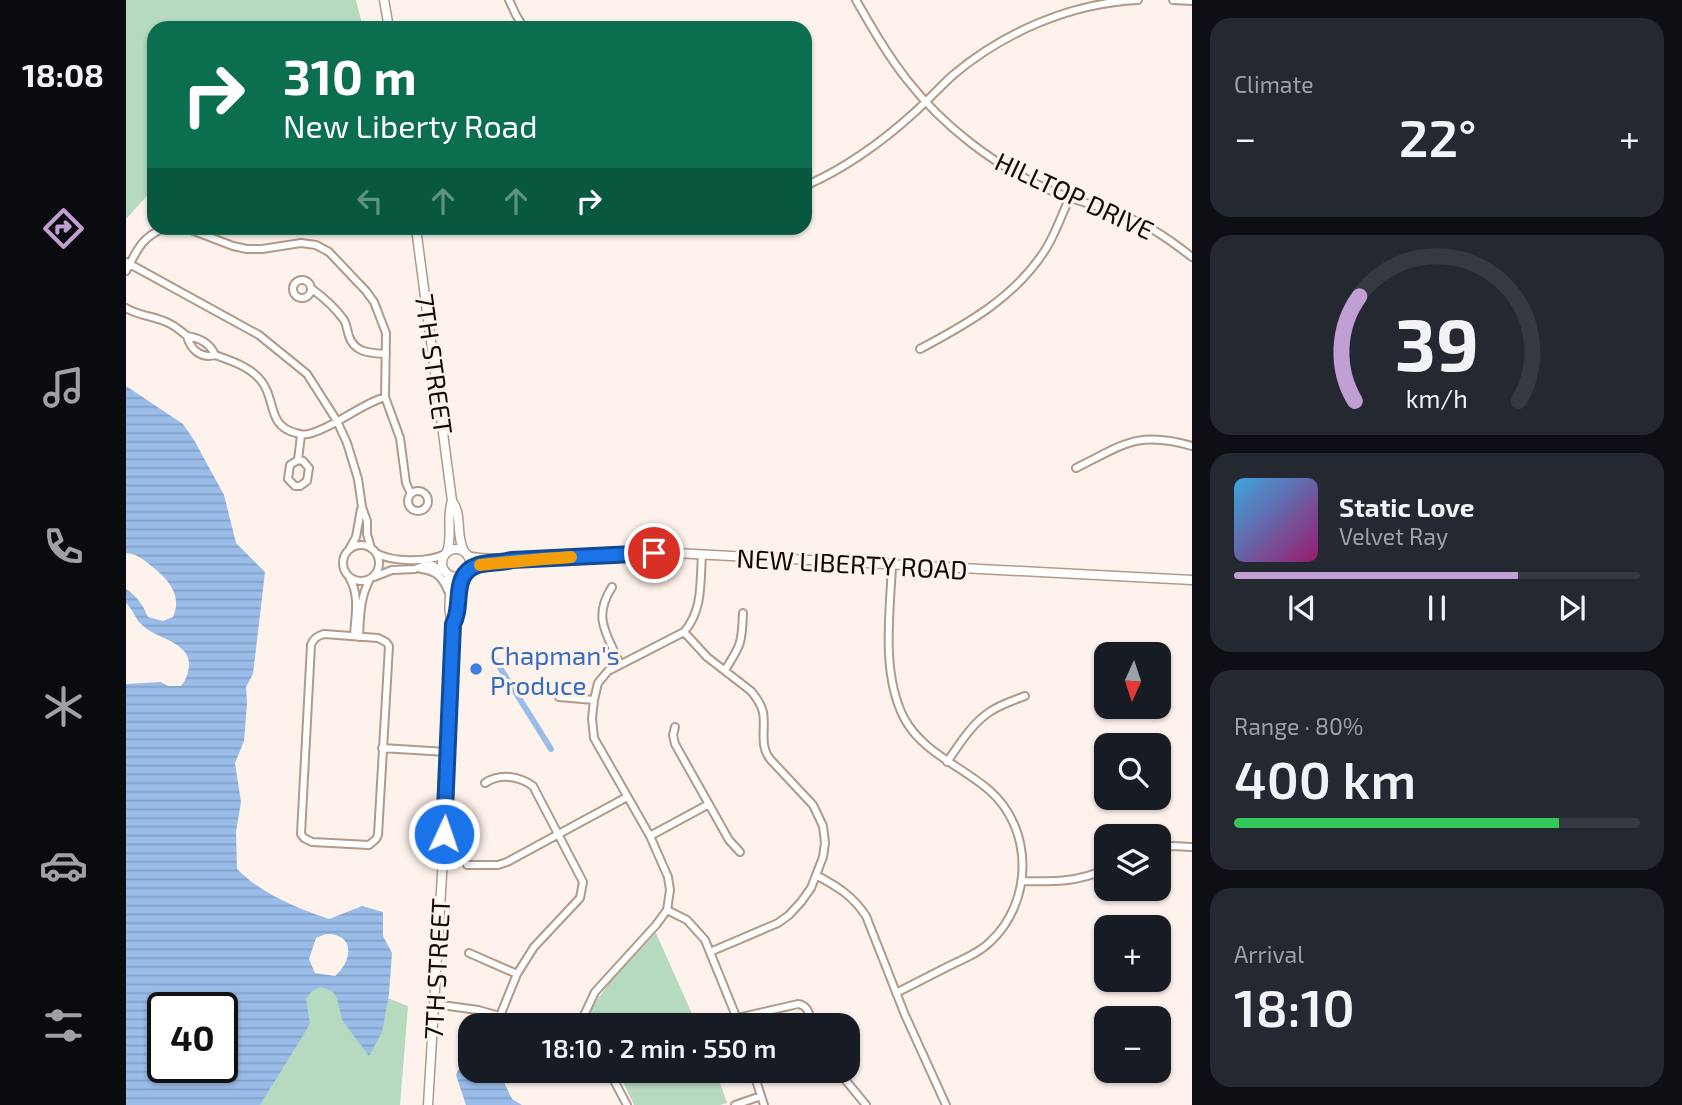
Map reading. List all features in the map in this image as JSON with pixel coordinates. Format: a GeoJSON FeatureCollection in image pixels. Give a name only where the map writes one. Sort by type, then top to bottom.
{"type":"FeatureCollection","features":[{"type":"Feature","properties":{"kind":"street"},"geometry":{"type":"LineString","coordinates":[[384,0],[388,21]]}},
{"type":"Feature","properties":{"kind":"street"},"geometry":{"type":"LineString","coordinates":[[509,0],[520,21]]}},
{"type":"Feature","properties":{"kind":"street","name":"HILLTOP DRIVE"},"geometry":{"type":"LineString","coordinates":[[856,0],[910,83],[948,123],[985,154],[1029,180],[1139,223],[1169,239],[1192,257]]}},
{"type":"Feature","properties":{"kind":"street"},"geometry":{"type":"LineString","coordinates":[[812,182],[867,151],[976,57],[1025,29],[1083,8],[1138,0]]}},
{"type":"Feature","properties":{"kind":"street"},"geometry":{"type":"LineString","coordinates":[[1173,0],[1192,1]]}},
{"type":"Feature","properties":{"kind":"street"},"geometry":{"type":"LineString","coordinates":[[920,349],[998,302],[1021,282],[1050,242],[1070,197]]}},
{"type":"Feature","properties":{"kind":"street"},"geometry":{"type":"LineString","coordinates":[[149,235],[127,266],[259,335],[307,374],[337,421],[354,465],[367,521],[367,533],[379,563],[363,594],[357,636]]}},
{"type":"Feature","properties":{"kind":"street"},"geometry":{"type":"LineString","coordinates":[[205,235],[247,249],[302,243],[316,245],[329,251],[366,290],[374,302],[386,333],[385,397],[400,439],[406,483],[411,494]]}},
{"type":"Feature","properties":{"kind":"street","name":"7TH STREET"},"geometry":{"type":"LineString","coordinates":[[417,235],[452,501],[450,542],[446,553]]}},
{"type":"Feature","properties":{"kind":"street"},"geometry":{"type":"LineString","coordinates":[[312,289],[345,322],[349,339],[356,348],[386,354]]}},
{"type":"Feature","properties":{"kind":"street"},"geometry":{"type":"LineString","coordinates":[[126,308],[165,321],[187,336],[206,342],[213,348],[215,355]]}},
{"type":"Feature","properties":{"kind":"street"},"geometry":{"type":"LineString","coordinates":[[187,336],[190,345],[198,353],[209,357],[215,355],[250,370],[262,381],[275,418],[289,432],[311,434],[353,413],[368,402],[385,397]]}},
{"type":"Feature","properties":{"kind":"street"},"geometry":{"type":"LineString","coordinates":[[298,460],[301,435]]}},
{"type":"Feature","properties":{"kind":"street"},"geometry":{"type":"LineString","coordinates":[[1076,468],[1119,446],[1138,440],[1159,439],[1192,446]]}},
{"type":"Feature","properties":{"kind":"street","name":"7TH STREET"},"geometry":{"type":"LineString","coordinates":[[452,501],[457,507],[459,539],[466,553]]}},
{"type":"Feature","properties":{"kind":"street"},"geometry":{"type":"LineString","coordinates":[[357,636],[355,593],[342,561],[356,537],[362,507]]}},
{"type":"Feature","properties":{"kind":"street"},"geometry":{"type":"LineString","coordinates":[[349,549],[360,545],[384,557],[400,559],[432,558],[453,549],[466,553],[470,566],[466,573],[458,577],[432,565],[392,570],[357,581],[349,577]]}},
{"type":"Feature","properties":{"kind":"street"},"geometry":{"type":"LineString","coordinates":[[446,553],[442,560],[446,573]]}},
{"type":"Feature","properties":{"kind":"street","name":"NEW LIBERTY ROAD"},"geometry":{"type":"LineString","coordinates":[[466,553],[481,559],[512,560],[654,553],[1192,580]]}},
{"type":"Feature","properties":{"kind":"street"},"geometry":{"type":"LineString","coordinates":[[585,1013],[595,992],[667,910],[670,890],[668,877],[650,836],[594,738],[592,718],[598,683],[608,671],[684,632],[693,622],[698,608],[702,555]]}},
{"type":"Feature","properties":{"kind":"street","name":"NEW LIBERTY ROAD"},"geometry":{"type":"LineString","coordinates":[[466,573],[479,565],[500,564],[512,560]]}},
{"type":"Feature","properties":{"kind":"street"},"geometry":{"type":"LineString","coordinates":[[892,565],[888,659],[895,691],[905,718],[925,744],[998,798],[1015,826],[1023,859],[1022,881],[1013,911],[990,943],[896,993]]}},
{"type":"Feature","properties":{"kind":"street"},"geometry":{"type":"LineString","coordinates":[[415,569],[438,573],[450,596]]}},
{"type":"Feature","properties":{"kind":"street","name":"7TH STREET"},"geometry":{"type":"LineString","coordinates":[[446,573],[451,583],[449,616],[453,624]]}},
{"type":"Feature","properties":{"kind":"street","name":"7TH STREET"},"geometry":{"type":"LineString","coordinates":[[428,1105],[453,624],[457,617],[460,582],[466,573]]}},
{"type":"Feature","properties":{"kind":"street"},"geometry":{"type":"LineString","coordinates":[[612,587],[604,600],[601,615],[620,664]]}},
{"type":"Feature","properties":{"kind":"street"},"geometry":{"type":"LineString","coordinates":[[725,670],[743,640],[743,613]]}},
{"type":"Feature","properties":{"kind":"street"},"geometry":{"type":"LineString","coordinates":[[684,632],[707,657],[755,697],[763,714],[764,746],[767,755],[813,805],[823,826],[825,843],[811,888],[789,915],[778,923],[710,952]]}},
{"type":"Feature","properties":{"kind":"street"},"geometry":{"type":"LineString","coordinates":[[318,636],[357,636],[383,639],[388,646],[376,839],[369,845],[312,842],[304,838],[300,829],[311,645],[318,636]]}},
{"type":"Feature","properties":{"kind":"street"},"geometry":{"type":"LineString","coordinates":[[947,762],[981,719],[997,708],[1025,696]]}},
{"type":"Feature","properties":{"kind":"street"},"geometry":{"type":"LineString","coordinates":[[559,697],[594,700]]}},
{"type":"Feature","properties":{"kind":"street"},"geometry":{"type":"LineString","coordinates":[[675,727],[674,744],[729,840],[740,852]]}},
{"type":"Feature","properties":{"kind":"street"},"geometry":{"type":"LineString","coordinates":[[382,748],[447,752]]}},
{"type":"Feature","properties":{"kind":"street"},"geometry":{"type":"LineString","coordinates":[[485,783],[493,778],[513,777],[523,779],[533,786],[583,882],[580,898],[534,947],[517,974],[501,1013]]}},
{"type":"Feature","properties":{"kind":"street"},"geometry":{"type":"LineString","coordinates":[[467,865],[498,865],[507,862],[626,797]]}},
{"type":"Feature","properties":{"kind":"street"},"geometry":{"type":"LineString","coordinates":[[650,836],[709,804]]}},
{"type":"Feature","properties":{"kind":"street"},"geometry":{"type":"LineString","coordinates":[[1171,846],[1192,847]]}},
{"type":"Feature","properties":{"kind":"street"},"geometry":{"type":"LineString","coordinates":[[1022,881],[1071,881],[1094,874]]}},
{"type":"Feature","properties":{"kind":"street"},"geometry":{"type":"LineString","coordinates":[[816,875],[841,888],[857,902],[866,916],[896,993],[946,1105]]}},
{"type":"Feature","properties":{"kind":"street"},"geometry":{"type":"LineString","coordinates":[[667,910],[687,920],[705,940],[734,1013]]}},
{"type":"Feature","properties":{"kind":"street"},"geometry":{"type":"LineString","coordinates":[[469,953],[517,974]]}},
{"type":"Feature","properties":{"kind":"street"},"geometry":{"type":"LineString","coordinates":[[434,1004],[488,1013]]}},
{"type":"Feature","properties":{"kind":"street"},"geometry":{"type":"LineString","coordinates":[[767,1013],[803,1005],[809,1013]]}},
{"type":"Feature","properties":{"kind":"street"},"geometry":{"type":"LineString","coordinates":[[615,1083],[626,1105]]}},
{"type":"Feature","properties":{"kind":"street"},"geometry":{"type":"LineString","coordinates":[[757,1083],[764,1105]]}},
{"type":"Feature","properties":{"kind":"street"},"geometry":{"type":"LineString","coordinates":[[848,1083],[866,1105]]}},
{"type":"Feature","properties":{"kind":"street"},"geometry":{"type":"LineString","coordinates":[[735,1105],[761,1096]]}},
{"type":"Feature","properties":{"kind":"green space"},"geometry":{"type":"Polygon","coordinates":[[[126,0],[356,0],[361,21],[147,21],[147,196],[126,219],[126,0]]]}},
{"type":"Feature","properties":{"kind":"green space"},"geometry":{"type":"Polygon","coordinates":[[[656,933],[692,1013],[590,1013],[609,983],[656,933]]]}},
{"type":"Feature","properties":{"kind":"green space"},"geometry":{"type":"Polygon","coordinates":[[[287,982],[362,988],[408,1006],[400,1105],[170,1105],[201,1083],[238,1083],[238,1047],[287,982]]]}},
{"type":"Feature","properties":{"kind":"green space"},"geometry":{"type":"Polygon","coordinates":[[[624,1083],[720,1083],[727,1103],[720,1105],[634,1105],[624,1083]]]}},
{"type":"Feature","properties":{"kind":"water"},"geometry":{"type":"Polygon","coordinates":[[[126,386],[183,424],[224,495],[236,543],[265,572],[253,674],[246,687],[244,741],[235,763],[241,802],[236,832],[237,869],[257,886],[280,899],[329,919],[362,906],[383,912],[383,936],[392,953],[389,994],[382,1032],[369,1056],[342,1020],[337,998],[332,991],[321,987],[312,991],[306,999],[310,1024],[260,1105],[126,1105],[126,684],[161,682],[168,686],[181,686],[189,666],[188,658],[179,646],[148,630],[126,603],[126,589],[139,601],[148,617],[163,621],[173,617],[175,610],[175,596],[170,584],[142,558],[126,553],[126,386]],[[326,934],[316,938],[309,959],[315,973],[335,976],[346,962],[347,944],[344,939],[326,934]]]}},
{"type":"Feature","properties":{"kind":"water"},"geometry":{"type":"Polygon","coordinates":[[[459,1083],[504,1083],[512,1099],[522,1105],[466,1105],[459,1083]]]}},
{"type":"Feature","properties":{"kind":"waterway"},"geometry":{"type":"LineString","coordinates":[[494,658],[551,749]]}},
{"type":"Feature","properties":{"kind":"slow traffic"},"geometry":{"type":"LineString","coordinates":[[480,565],[512,560],[571,557]]}},
{"type":"Feature","properties":{"kind":"place","name":"Chapman's Produce"},"geometry":{"type":"Point","coordinates":[476,669]}},
{"type":"Feature","properties":{"kind":"route"},"geometry":{"type":"LineString","coordinates":[[444,834],[453,624],[457,617],[461,579],[473,567],[512,560],[654,553]]}}]}
